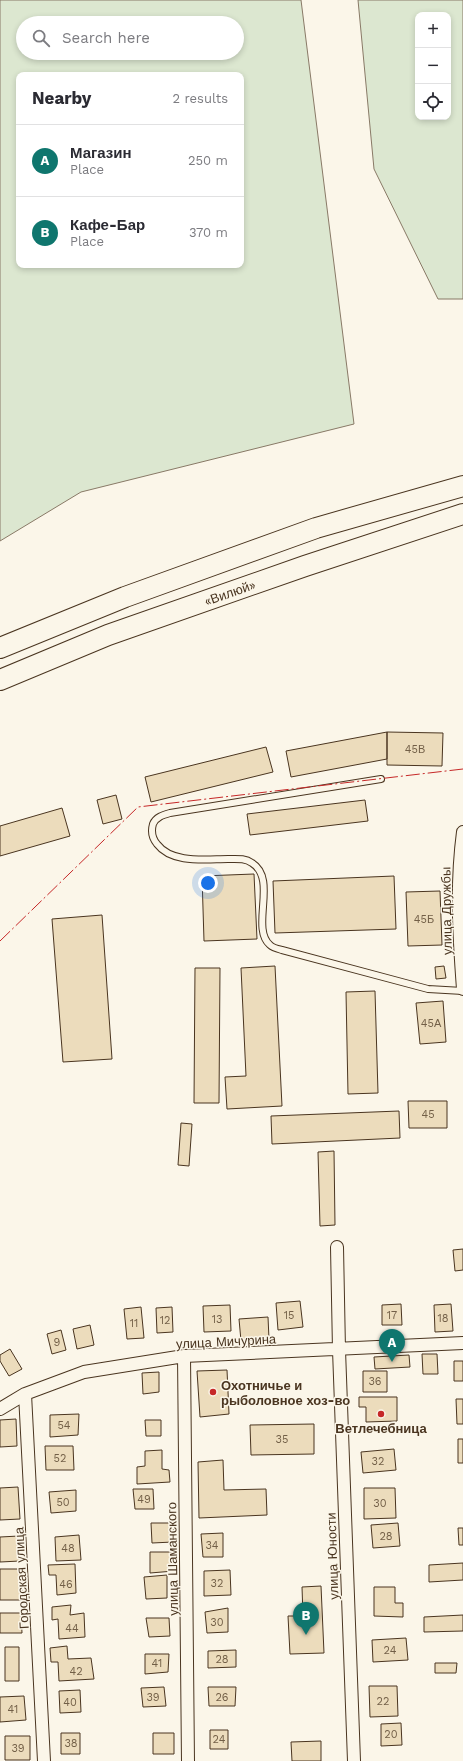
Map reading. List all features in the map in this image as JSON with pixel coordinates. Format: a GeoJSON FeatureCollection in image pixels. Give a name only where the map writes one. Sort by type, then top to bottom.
{"type":"FeatureCollection","features":[{"type":"Feature","properties":{"kind":"highway"},"geometry":{"type":"LineString","coordinates":[[0,648],[125,597],[316,528],[463,486]]}},
{"type":"Feature","properties":{"kind":"highway","name":"«Вилюй»"},"geometry":{"type":"LineString","coordinates":[[0,680],[108,635],[305,566],[463,514]]}},
{"type":"Feature","properties":{"kind":"street","name":"улица Дружбы"},"geometry":{"type":"LineString","coordinates":[[463,832],[458,882],[458,934],[463,990]]}},
{"type":"Feature","properties":{"kind":"street","name":"улица Юности"},"geometry":{"type":"LineString","coordinates":[[337,1247],[339,1350],[354,1761]]}},
{"type":"Feature","properties":{"kind":"street","name":"улица Мичурина"},"geometry":{"type":"LineString","coordinates":[[0,1409],[25,1394],[84,1372],[184,1356],[339,1350],[463,1343]]}},
{"type":"Feature","properties":{"kind":"street","name":"улица Шаманского"},"geometry":{"type":"LineString","coordinates":[[184,1356],[188,1761]]}},
{"type":"Feature","properties":{"kind":"street","name":"Городская улица"},"geometry":{"type":"LineString","coordinates":[[25,1394],[44,1761]]}},
{"type":"Feature","properties":{"kind":"lane"},"geometry":{"type":"LineString","coordinates":[[381,779],[170,813],[160,816],[153,823],[153,840],[160,849],[183,859],[242,859],[252,862],[258,868],[263,878],[263,934],[271,946],[428,989],[463,990]]}},
{"type":"Feature","properties":{"kind":"green space"},"geometry":{"type":"Polygon","coordinates":[[[0,0],[301,0],[354,424],[81,492],[0,541],[0,0]]]}},
{"type":"Feature","properties":{"kind":"green space"},"geometry":{"type":"Polygon","coordinates":[[[358,0],[463,0],[463,299],[438,299],[374,169],[358,0]]]}},
{"type":"Feature","properties":{"kind":"building"},"geometry":{"type":"Polygon","coordinates":[[[387,732],[387,759],[291,777],[286,751],[387,732]]]}},
{"type":"Feature","properties":{"kind":"building"},"geometry":{"type":"Polygon","coordinates":[[[387,732],[443,733],[442,766],[387,765],[387,732]]]}},
{"type":"Feature","properties":{"kind":"building"},"geometry":{"type":"Polygon","coordinates":[[[266,747],[273,772],[151,802],[145,777],[266,747]]]}},
{"type":"Feature","properties":{"kind":"building"},"geometry":{"type":"Polygon","coordinates":[[[116,795],[122,819],[103,824],[97,800],[116,795]]]}},
{"type":"Feature","properties":{"kind":"building"},"geometry":{"type":"Polygon","coordinates":[[[365,800],[368,821],[250,835],[247,814],[365,800]]]}},
{"type":"Feature","properties":{"kind":"building"},"geometry":{"type":"Polygon","coordinates":[[[62,808],[70,836],[0,856],[0,826],[62,808]]]}},
{"type":"Feature","properties":{"kind":"building"},"geometry":{"type":"Polygon","coordinates":[[[254,874],[257,939],[204,941],[202,876],[254,874]]]}},
{"type":"Feature","properties":{"kind":"building"},"geometry":{"type":"Polygon","coordinates":[[[394,876],[396,929],[275,933],[273,881],[394,876]]]}},
{"type":"Feature","properties":{"kind":"building"},"geometry":{"type":"Polygon","coordinates":[[[440,891],[442,945],[408,946],[406,892],[440,891]]]}},
{"type":"Feature","properties":{"kind":"building"},"geometry":{"type":"Polygon","coordinates":[[[102,915],[112,1059],[63,1062],[52,919],[102,915]]]}},
{"type":"Feature","properties":{"kind":"building"},"geometry":{"type":"Polygon","coordinates":[[[275,966],[282,1106],[227,1109],[225,1077],[246,1076],[241,968],[275,966]]]}},
{"type":"Feature","properties":{"kind":"building"},"geometry":{"type":"Polygon","coordinates":[[[444,966],[446,978],[436,979],[435,967],[444,966]]]}},
{"type":"Feature","properties":{"kind":"building"},"geometry":{"type":"Polygon","coordinates":[[[195,968],[220,968],[219,1103],[194,1103],[195,968]]]}},
{"type":"Feature","properties":{"kind":"building"},"geometry":{"type":"Polygon","coordinates":[[[375,991],[378,1093],[348,1094],[346,992],[375,991]]]}},
{"type":"Feature","properties":{"kind":"building"},"geometry":{"type":"Polygon","coordinates":[[[443,1001],[446,1042],[420,1044],[416,1003],[443,1001]]]}},
{"type":"Feature","properties":{"kind":"building"},"geometry":{"type":"Polygon","coordinates":[[[408,1101],[447,1101],[447,1128],[409,1128],[408,1101]]]}},
{"type":"Feature","properties":{"kind":"building"},"geometry":{"type":"Polygon","coordinates":[[[399,1111],[400,1138],[272,1144],[271,1116],[399,1111]]]}},
{"type":"Feature","properties":{"kind":"building"},"geometry":{"type":"Polygon","coordinates":[[[181,1123],[192,1124],[189,1166],[178,1165],[181,1123]]]}},
{"type":"Feature","properties":{"kind":"building"},"geometry":{"type":"Polygon","coordinates":[[[334,1151],[335,1225],[320,1226],[318,1152],[334,1151]]]}},
{"type":"Feature","properties":{"kind":"building"},"geometry":{"type":"Polygon","coordinates":[[[463,1249],[463,1270],[455,1271],[453,1250],[463,1249]]]}},
{"type":"Feature","properties":{"kind":"building"},"geometry":{"type":"Polygon","coordinates":[[[300,1301],[303,1327],[278,1330],[276,1303],[300,1301]]]}},
{"type":"Feature","properties":{"kind":"building"},"geometry":{"type":"Polygon","coordinates":[[[401,1304],[402,1325],[382,1325],[382,1305],[401,1304]]]}},
{"type":"Feature","properties":{"kind":"building"},"geometry":{"type":"Polygon","coordinates":[[[451,1304],[453,1331],[435,1332],[434,1305],[451,1304]]]}},
{"type":"Feature","properties":{"kind":"building"},"geometry":{"type":"Polygon","coordinates":[[[230,1305],[231,1331],[204,1332],[203,1306],[230,1305]]]}},
{"type":"Feature","properties":{"kind":"building"},"geometry":{"type":"Polygon","coordinates":[[[141,1307],[144,1338],[127,1339],[124,1309],[141,1307]]]}},
{"type":"Feature","properties":{"kind":"building"},"geometry":{"type":"Polygon","coordinates":[[[172,1307],[173,1332],[157,1333],[156,1308],[172,1307]]]}},
{"type":"Feature","properties":{"kind":"building"},"geometry":{"type":"Polygon","coordinates":[[[268,1317],[269,1339],[241,1341],[239,1319],[268,1317]]]}},
{"type":"Feature","properties":{"kind":"building"},"geometry":{"type":"Polygon","coordinates":[[[90,1325],[94,1345],[77,1349],[73,1329],[90,1325]]]}},
{"type":"Feature","properties":{"kind":"building"},"geometry":{"type":"Polygon","coordinates":[[[61,1330],[66,1350],[52,1354],[47,1334],[61,1330]]]}},
{"type":"Feature","properties":{"kind":"building"},"geometry":{"type":"Polygon","coordinates":[[[10,1349],[22,1369],[9,1376],[0,1361],[0,1355],[10,1349]]]}},
{"type":"Feature","properties":{"kind":"building"},"geometry":{"type":"Polygon","coordinates":[[[422,1354],[437,1354],[438,1374],[423,1374],[422,1354]]]}},
{"type":"Feature","properties":{"kind":"building"},"geometry":{"type":"Polygon","coordinates":[[[409,1355],[410,1367],[375,1369],[374,1357],[409,1355]]]}},
{"type":"Feature","properties":{"kind":"building"},"geometry":{"type":"Polygon","coordinates":[[[454,1361],[463,1361],[463,1381],[454,1381],[454,1361]]]}},
{"type":"Feature","properties":{"kind":"building","name":"Охотничье и рыболовное хоз-во"},"geometry":{"type":"Polygon","coordinates":[[[227,1370],[229,1414],[200,1417],[197,1371],[227,1370]]]}},
{"type":"Feature","properties":{"kind":"building"},"geometry":{"type":"Polygon","coordinates":[[[363,1371],[387,1371],[387,1392],[363,1392],[363,1371]]]}},
{"type":"Feature","properties":{"kind":"building"},"geometry":{"type":"Polygon","coordinates":[[[159,1372],[159,1392],[143,1394],[142,1373],[159,1372]]]}},
{"type":"Feature","properties":{"kind":"building","name":"Ветлечебница"},"geometry":{"type":"Polygon","coordinates":[[[359,1397],[397,1397],[397,1421],[366,1422],[366,1407],[359,1407],[359,1397]]]}},
{"type":"Feature","properties":{"kind":"building"},"geometry":{"type":"Polygon","coordinates":[[[456,1399],[463,1399],[463,1424],[457,1424],[456,1399]]]}},
{"type":"Feature","properties":{"kind":"building"},"geometry":{"type":"Polygon","coordinates":[[[79,1414],[78,1435],[50,1437],[50,1415],[79,1414]]]}},
{"type":"Feature","properties":{"kind":"building"},"geometry":{"type":"Polygon","coordinates":[[[16,1419],[17,1446],[0,1447],[0,1420],[16,1419]]]}},
{"type":"Feature","properties":{"kind":"building"},"geometry":{"type":"Polygon","coordinates":[[[145,1420],[161,1420],[161,1436],[146,1436],[145,1420]]]}},
{"type":"Feature","properties":{"kind":"building"},"geometry":{"type":"Polygon","coordinates":[[[314,1424],[314,1454],[251,1455],[250,1425],[314,1424]]]}},
{"type":"Feature","properties":{"kind":"building"},"geometry":{"type":"Polygon","coordinates":[[[458,1439],[463,1439],[463,1463],[458,1463],[458,1439]]]}},
{"type":"Feature","properties":{"kind":"building"},"geometry":{"type":"Polygon","coordinates":[[[45,1446],[73,1446],[74,1470],[46,1470],[45,1446]]]}},
{"type":"Feature","properties":{"kind":"building"},"geometry":{"type":"Polygon","coordinates":[[[394,1449],[396,1470],[363,1473],[361,1452],[394,1449]]]}},
{"type":"Feature","properties":{"kind":"building"},"geometry":{"type":"Polygon","coordinates":[[[162,1450],[162,1469],[169,1470],[170,1482],[137,1484],[137,1467],[145,1466],[145,1451],[162,1450]]]}},
{"type":"Feature","properties":{"kind":"building"},"geometry":{"type":"Polygon","coordinates":[[[223,1460],[224,1490],[266,1489],[267,1515],[199,1518],[198,1462],[223,1460]]]}},
{"type":"Feature","properties":{"kind":"building"},"geometry":{"type":"Polygon","coordinates":[[[18,1487],[20,1519],[0,1520],[0,1488],[18,1487]]]}},
{"type":"Feature","properties":{"kind":"building"},"geometry":{"type":"Polygon","coordinates":[[[364,1488],[395,1488],[396,1518],[364,1519],[364,1488]]]}},
{"type":"Feature","properties":{"kind":"building"},"geometry":{"type":"Polygon","coordinates":[[[133,1489],[153,1489],[154,1509],[135,1509],[133,1489]]]}},
{"type":"Feature","properties":{"kind":"building"},"geometry":{"type":"Polygon","coordinates":[[[76,1490],[76,1511],[51,1513],[49,1492],[76,1490]]]}},
{"type":"Feature","properties":{"kind":"building"},"geometry":{"type":"Polygon","coordinates":[[[151,1523],[174,1523],[173,1542],[152,1543],[151,1523]]]}},
{"type":"Feature","properties":{"kind":"building"},"geometry":{"type":"Polygon","coordinates":[[[398,1523],[400,1546],[373,1548],[371,1525],[398,1523]]]}},
{"type":"Feature","properties":{"kind":"building"},"geometry":{"type":"Polygon","coordinates":[[[458,1528],[463,1528],[463,1545],[459,1545],[458,1528]]]}},
{"type":"Feature","properties":{"kind":"building"},"geometry":{"type":"Polygon","coordinates":[[[223,1533],[223,1557],[203,1557],[201,1534],[223,1533]]]}},
{"type":"Feature","properties":{"kind":"building"},"geometry":{"type":"Polygon","coordinates":[[[79,1535],[81,1560],[56,1561],[55,1537],[79,1535]]]}},
{"type":"Feature","properties":{"kind":"building"},"geometry":{"type":"Polygon","coordinates":[[[19,1536],[20,1561],[0,1562],[0,1537],[19,1536]]]}},
{"type":"Feature","properties":{"kind":"building"},"geometry":{"type":"Polygon","coordinates":[[[150,1552],[174,1552],[174,1571],[150,1573],[150,1552]]]}},
{"type":"Feature","properties":{"kind":"building"},"geometry":{"type":"Polygon","coordinates":[[[463,1563],[463,1580],[429,1582],[429,1565],[463,1563]]]}},
{"type":"Feature","properties":{"kind":"building"},"geometry":{"type":"Polygon","coordinates":[[[75,1564],[76,1593],[57,1595],[56,1575],[49,1575],[48,1565],[75,1564]]]}},
{"type":"Feature","properties":{"kind":"building"},"geometry":{"type":"Polygon","coordinates":[[[0,1569],[22,1569],[22,1600],[0,1600],[0,1569]]]}},
{"type":"Feature","properties":{"kind":"building"},"geometry":{"type":"Polygon","coordinates":[[[230,1570],[231,1595],[204,1596],[204,1571],[230,1570]]]}},
{"type":"Feature","properties":{"kind":"building"},"geometry":{"type":"Polygon","coordinates":[[[167,1575],[167,1598],[146,1599],[144,1577],[167,1575]]]}},
{"type":"Feature","properties":{"kind":"building"},"geometry":{"type":"Polygon","coordinates":[[[321,1586],[324,1653],[290,1654],[288,1616],[303,1616],[302,1587],[321,1586]]]}},
{"type":"Feature","properties":{"kind":"building"},"geometry":{"type":"Polygon","coordinates":[[[374,1587],[395,1587],[395,1603],[403,1603],[403,1617],[374,1616],[374,1587]]]}},
{"type":"Feature","properties":{"kind":"building"},"geometry":{"type":"Polygon","coordinates":[[[71,1605],[70,1615],[84,1613],[85,1637],[59,1639],[58,1619],[52,1620],[52,1607],[71,1605]]]}},
{"type":"Feature","properties":{"kind":"building"},"geometry":{"type":"Polygon","coordinates":[[[228,1608],[228,1632],[207,1633],[205,1612],[228,1608]]]}},
{"type":"Feature","properties":{"kind":"building"},"geometry":{"type":"Polygon","coordinates":[[[0,1613],[21,1613],[22,1633],[0,1633],[0,1613]]]}},
{"type":"Feature","properties":{"kind":"building"},"geometry":{"type":"Polygon","coordinates":[[[463,1615],[463,1631],[424,1632],[424,1617],[463,1615]]]}},
{"type":"Feature","properties":{"kind":"building"},"geometry":{"type":"Polygon","coordinates":[[[146,1618],[169,1618],[170,1636],[149,1637],[146,1618]]]}},
{"type":"Feature","properties":{"kind":"building"},"geometry":{"type":"Polygon","coordinates":[[[406,1638],[408,1660],[373,1662],[372,1640],[406,1638]]]}},
{"type":"Feature","properties":{"kind":"building"},"geometry":{"type":"Polygon","coordinates":[[[67,1646],[68,1659],[91,1658],[94,1679],[59,1681],[58,1662],[51,1662],[50,1648],[67,1646]]]}},
{"type":"Feature","properties":{"kind":"building"},"geometry":{"type":"Polygon","coordinates":[[[5,1647],[19,1647],[19,1681],[5,1681],[5,1647]]]}},
{"type":"Feature","properties":{"kind":"building"},"geometry":{"type":"Polygon","coordinates":[[[236,1650],[236,1667],[208,1668],[208,1651],[236,1650]]]}},
{"type":"Feature","properties":{"kind":"building"},"geometry":{"type":"Polygon","coordinates":[[[145,1654],[169,1654],[168,1672],[145,1674],[145,1654]]]}},
{"type":"Feature","properties":{"kind":"building"},"geometry":{"type":"Polygon","coordinates":[[[435,1663],[457,1663],[456,1673],[435,1673],[435,1663]]]}},
{"type":"Feature","properties":{"kind":"building"},"geometry":{"type":"Polygon","coordinates":[[[369,1686],[397,1686],[398,1716],[370,1717],[369,1686]]]}},
{"type":"Feature","properties":{"kind":"building"},"geometry":{"type":"Polygon","coordinates":[[[164,1687],[166,1706],[143,1707],[141,1688],[164,1687]]]}},
{"type":"Feature","properties":{"kind":"building"},"geometry":{"type":"Polygon","coordinates":[[[208,1687],[236,1687],[235,1706],[209,1706],[208,1687]]]}},
{"type":"Feature","properties":{"kind":"building"},"geometry":{"type":"Polygon","coordinates":[[[80,1690],[81,1712],[60,1713],[59,1691],[80,1690]]]}},
{"type":"Feature","properties":{"kind":"building"},"geometry":{"type":"Polygon","coordinates":[[[24,1696],[26,1720],[0,1722],[0,1697],[24,1696]]]}},
{"type":"Feature","properties":{"kind":"building"},"geometry":{"type":"Polygon","coordinates":[[[401,1723],[402,1745],[381,1746],[381,1724],[401,1723]]]}},
{"type":"Feature","properties":{"kind":"building"},"geometry":{"type":"Polygon","coordinates":[[[210,1730],[228,1730],[228,1749],[210,1749],[210,1730]]]}},
{"type":"Feature","properties":{"kind":"building"},"geometry":{"type":"Polygon","coordinates":[[[61,1733],[80,1733],[80,1754],[61,1754],[61,1733]]]}},
{"type":"Feature","properties":{"kind":"building"},"geometry":{"type":"Polygon","coordinates":[[[153,1733],[174,1733],[174,1754],[153,1754],[153,1733]]]}},
{"type":"Feature","properties":{"kind":"building"},"geometry":{"type":"Polygon","coordinates":[[[5,1736],[30,1736],[30,1760],[5,1760],[5,1736]]]}},
{"type":"Feature","properties":{"kind":"building"},"geometry":{"type":"Polygon","coordinates":[[[321,1741],[321,1761],[292,1761],[291,1742],[321,1741]]]}},
{"type":"Feature","properties":{"kind":"power"},"geometry":{"type":"LineString","coordinates":[[0,941],[138,807],[463,769]]}},
{"type":"Feature","properties":{"kind":"place","name":"Магазин"},"geometry":{"type":"Point","coordinates":[392,1362]}},
{"type":"Feature","properties":{"kind":"place","name":"Охотничье и рыболовное хоз-во"},"geometry":{"type":"Point","coordinates":[213,1392]}},
{"type":"Feature","properties":{"kind":"place","name":"Ветлечебница"},"geometry":{"type":"Point","coordinates":[381,1414]}},
{"type":"Feature","properties":{"kind":"place","name":"Кафе-Бар"},"geometry":{"type":"Point","coordinates":[306,1635]}}]}
